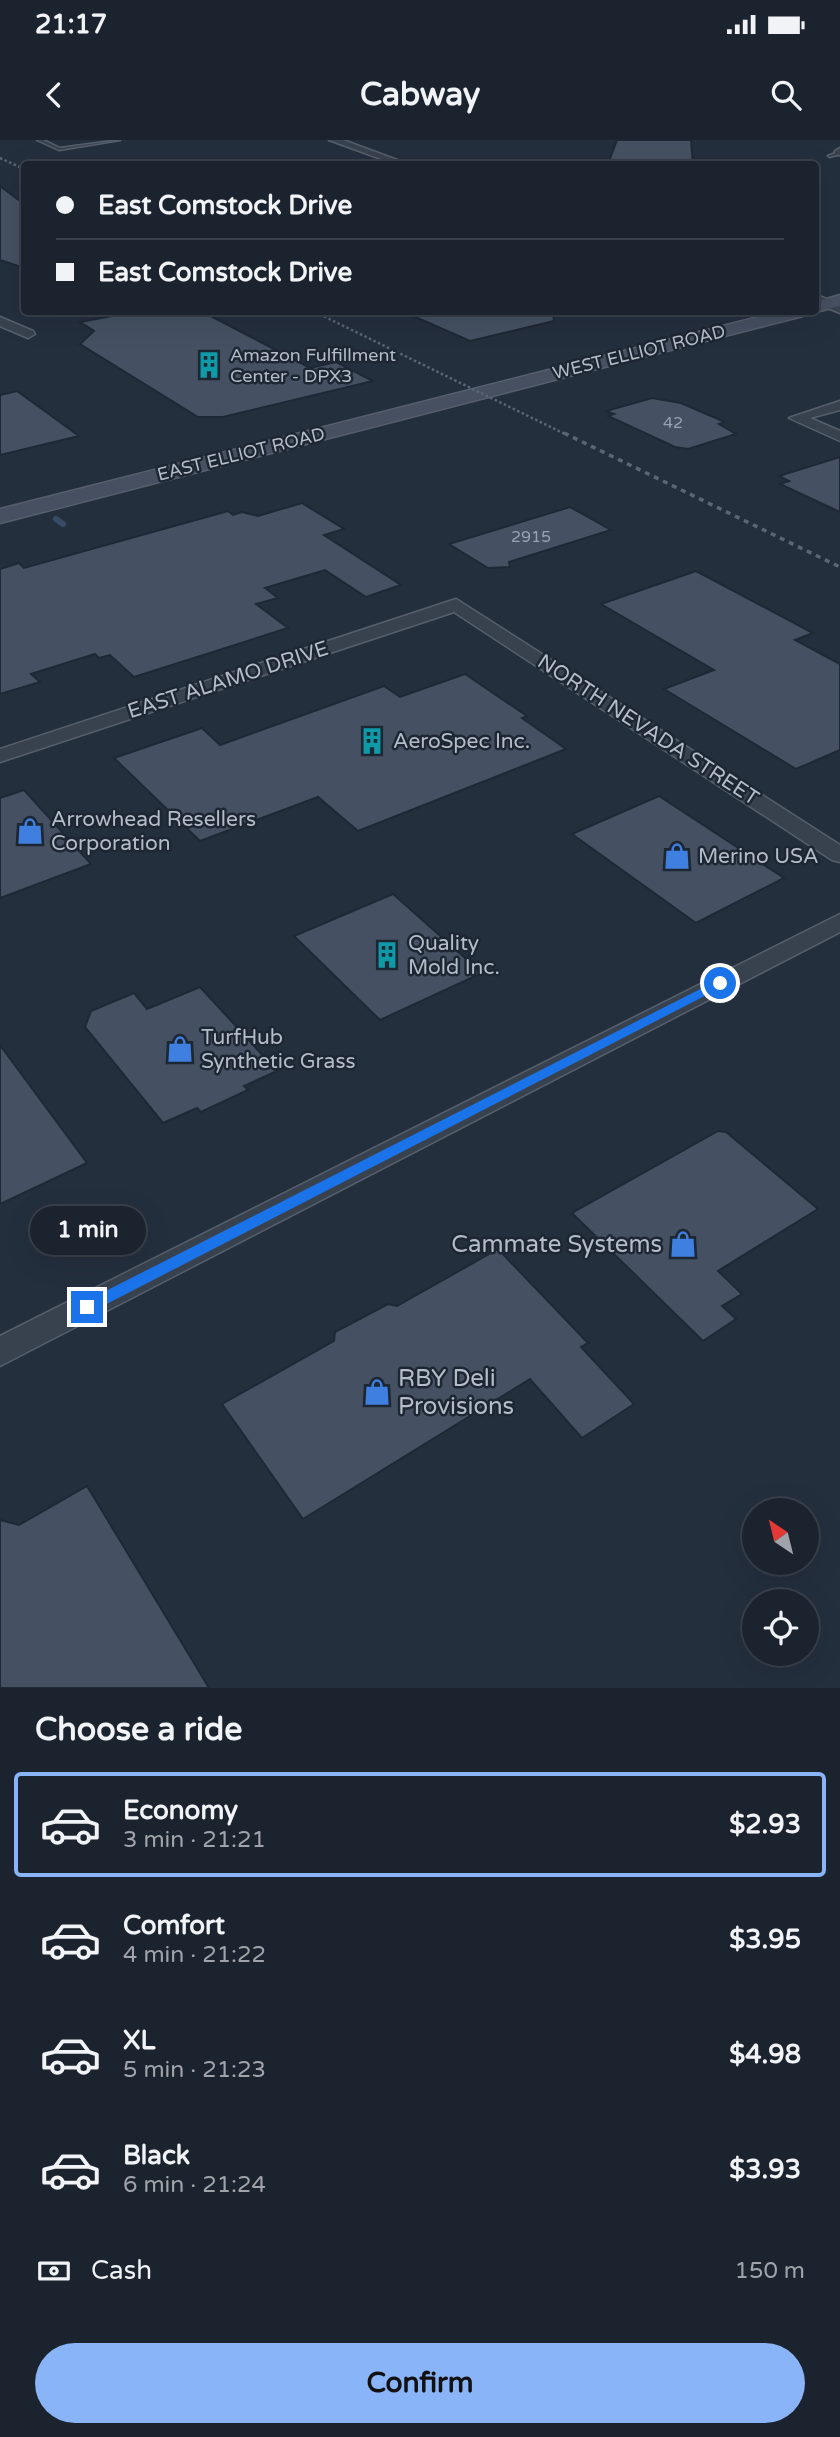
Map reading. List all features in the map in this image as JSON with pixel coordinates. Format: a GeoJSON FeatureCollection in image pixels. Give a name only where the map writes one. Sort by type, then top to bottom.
{"type":"FeatureCollection","features":[{"type":"Feature","properties":{"kind":"main road","name":"WEST ELLIOT ROAD"},"geometry":{"type":"LineString","coordinates":[[481,392],[785,315]]}},
{"type":"Feature","properties":{"kind":"main road","name":"EAST ELLIOT ROAD"},"geometry":{"type":"LineString","coordinates":[[0,516],[481,392]]}},
{"type":"Feature","properties":{"kind":"street"},"geometry":{"type":"LineString","coordinates":[[334,140],[394,161]]}},
{"type":"Feature","properties":{"kind":"street"},"geometry":{"type":"LineString","coordinates":[[0,321],[28,334]]}},
{"type":"Feature","properties":{"kind":"street"},"geometry":{"type":"LineString","coordinates":[[840,405],[796,418],[840,436]]}},
{"type":"Feature","properties":{"kind":"street","name":"EAST ALAMO DRIVE"},"geometry":{"type":"LineString","coordinates":[[0,756],[456,605]]}},
{"type":"Feature","properties":{"kind":"street","name":"NORTH NEVADA STREET"},"geometry":{"type":"LineString","coordinates":[[456,605],[840,855]]}},
{"type":"Feature","properties":{"kind":"street"},"geometry":{"type":"LineString","coordinates":[[0,1352],[840,922]]}},
{"type":"Feature","properties":{"kind":"lane"},"geometry":{"type":"LineString","coordinates":[[38,140],[59,149],[118,140]]}},
{"type":"Feature","properties":{"kind":"building"},"geometry":{"type":"Polygon","coordinates":[[[617,140],[691,140],[693,161],[609,161],[617,140]]]}},
{"type":"Feature","properties":{"kind":"building"},"geometry":{"type":"Polygon","coordinates":[[[0,186],[21,202],[21,267],[0,260],[0,186]]]}},
{"type":"Feature","properties":{"kind":"building","name":"Amazon Fulfillment Center - DPX3"},"geometry":{"type":"Polygon","coordinates":[[[117,315],[209,315],[310,368],[336,362],[373,381],[223,417],[198,417],[80,344],[94,331],[80,322],[117,315]]]}},
{"type":"Feature","properties":{"kind":"building"},"geometry":{"type":"Polygon","coordinates":[[[411,315],[553,315],[554,321],[470,341],[411,315]]]}},
{"type":"Feature","properties":{"kind":"building"},"geometry":{"type":"Polygon","coordinates":[[[17,391],[79,436],[0,455],[0,395],[17,391]]]}},
{"type":"Feature","properties":{"kind":"building"},"geometry":{"type":"Polygon","coordinates":[[[652,398],[681,403],[725,422],[719,424],[736,434],[688,449],[675,447],[608,416],[614,414],[606,411],[652,398]]]}},
{"type":"Feature","properties":{"kind":"building"},"geometry":{"type":"Polygon","coordinates":[[[840,457],[840,512],[780,484],[789,481],[779,476],[840,457]]]}},
{"type":"Feature","properties":{"kind":"building"},"geometry":{"type":"Polygon","coordinates":[[[302,503],[344,529],[324,535],[401,585],[366,597],[325,570],[265,588],[278,598],[256,604],[288,628],[134,677],[110,655],[99,658],[95,654],[31,674],[40,682],[0,694],[0,569],[19,563],[24,568],[228,511],[233,515],[242,512],[258,516],[302,503]]]}},
{"type":"Feature","properties":{"kind":"building"},"geometry":{"type":"Polygon","coordinates":[[[570,507],[611,530],[509,562],[510,567],[488,568],[449,544],[570,507]]]}},
{"type":"Feature","properties":{"kind":"building"},"geometry":{"type":"Polygon","coordinates":[[[696,571],[813,633],[795,640],[840,664],[840,750],[796,769],[664,689],[714,670],[601,604],[696,571]]]}},
{"type":"Feature","properties":{"kind":"building"},"geometry":{"type":"Polygon","coordinates":[[[465,674],[527,716],[522,718],[566,749],[358,831],[318,797],[200,841],[114,758],[202,728],[220,745],[384,686],[400,697],[465,674]]]}},
{"type":"Feature","properties":{"kind":"building","name":"Arrowhead Resellers Corporation"},"geometry":{"type":"Polygon","coordinates":[[[24,790],[91,864],[0,898],[0,798],[24,790]]]}},
{"type":"Feature","properties":{"kind":"building","name":"Merino USA"},"geometry":{"type":"Polygon","coordinates":[[[659,796],[784,878],[696,923],[572,834],[659,796]]]}},
{"type":"Feature","properties":{"kind":"building","name":"Quality Mold Inc."},"geometry":{"type":"Polygon","coordinates":[[[393,894],[482,973],[380,1020],[294,936],[393,894]]]}},
{"type":"Feature","properties":{"kind":"building","name":"TurfHub Synthetic Grass"},"geometry":{"type":"Polygon","coordinates":[[[200,987],[277,1071],[244,1086],[248,1090],[201,1112],[197,1108],[163,1123],[85,1027],[91,1011],[134,993],[147,1009],[200,987]]]}},
{"type":"Feature","properties":{"kind":"building"},"geometry":{"type":"Polygon","coordinates":[[[0,1045],[87,1163],[0,1204],[0,1045]]]}},
{"type":"Feature","properties":{"kind":"building","name":"Cammate Systems"},"geometry":{"type":"Polygon","coordinates":[[[718,1131],[726,1132],[818,1209],[718,1271],[742,1294],[722,1306],[736,1319],[703,1341],[572,1213],[718,1131]]]}},
{"type":"Feature","properties":{"kind":"building","name":"RBY Deli Provisions"},"geometry":{"type":"Polygon","coordinates":[[[498,1249],[588,1343],[581,1347],[634,1404],[582,1438],[530,1379],[303,1519],[222,1404],[334,1341],[335,1332],[388,1304],[397,1306],[498,1249]]]}},
{"type":"Feature","properties":{"kind":"building"},"geometry":{"type":"Polygon","coordinates":[[[87,1486],[209,1688],[0,1688],[0,1520],[19,1525],[87,1486]]]}},
{"type":"Feature","properties":{"kind":"waterway"},"geometry":{"type":"LineString","coordinates":[[56,519],[63,524]]}},
{"type":"Feature","properties":{"kind":"railway"},"geometry":{"type":"LineString","coordinates":[[0,158],[21,168]]}},
{"type":"Feature","properties":{"kind":"railway"},"geometry":{"type":"LineString","coordinates":[[321,315],[567,435]]}},
{"type":"Feature","properties":{"kind":"railway"},"geometry":{"type":"LineString","coordinates":[[564,433],[840,567]]}},
{"type":"Feature","properties":{"kind":"place","name":"Amazon Fulfillment Center - DPX3"},"geometry":{"type":"Point","coordinates":[209,365]}},
{"type":"Feature","properties":{"kind":"place","name":"AeroSpec Inc."},"geometry":{"type":"Point","coordinates":[372,741]}},
{"type":"Feature","properties":{"kind":"place","name":"Arrowhead Resellers Corporation"},"geometry":{"type":"Point","coordinates":[30,831]}},
{"type":"Feature","properties":{"kind":"place","name":"Merino USA"},"geometry":{"type":"Point","coordinates":[677,856]}},
{"type":"Feature","properties":{"kind":"place","name":"Quality Mold Inc."},"geometry":{"type":"Point","coordinates":[387,955]}},
{"type":"Feature","properties":{"kind":"place","name":"TurfHub Synthetic Grass"},"geometry":{"type":"Point","coordinates":[180,1049]}},
{"type":"Feature","properties":{"kind":"place","name":"Cammate Systems"},"geometry":{"type":"Point","coordinates":[683,1244]}},
{"type":"Feature","properties":{"kind":"place","name":"RBY Deli Provisions"},"geometry":{"type":"Point","coordinates":[377,1392]}},
{"type":"Feature","properties":{"kind":"route"},"geometry":{"type":"LineString","coordinates":[[87,1307],[720,983]]}}]}
